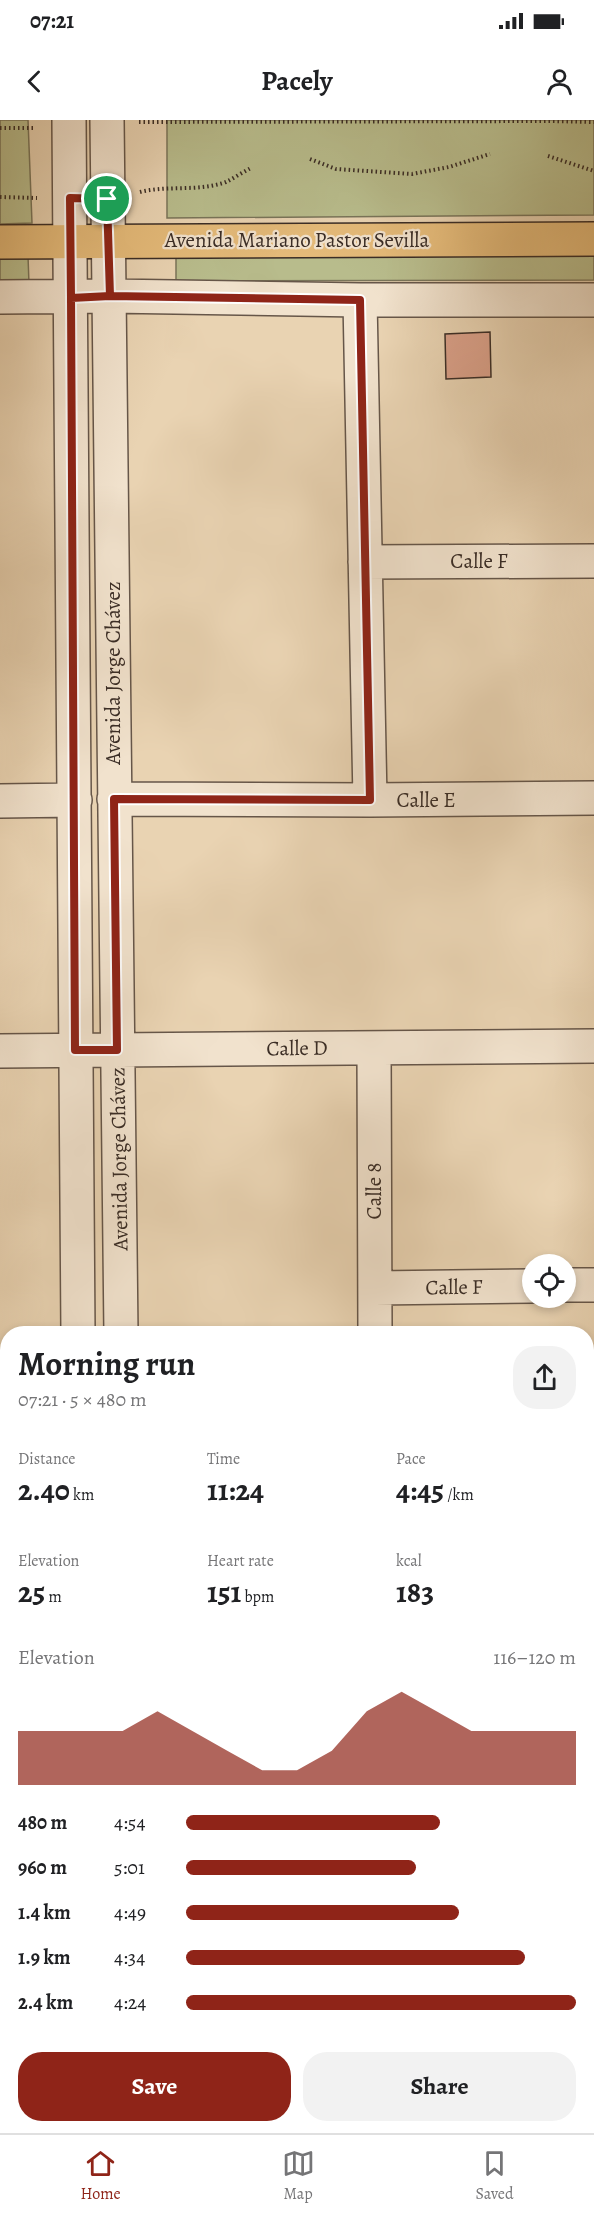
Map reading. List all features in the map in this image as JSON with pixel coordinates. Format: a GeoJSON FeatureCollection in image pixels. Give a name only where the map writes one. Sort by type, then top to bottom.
{"type":"FeatureCollection","features":[{"type":"Feature","properties":{"kind":"main road","name":"Avenida Mariano Pastor Sevilla"},"geometry":{"type":"LineString","coordinates":[[0,242],[594,239]]}},
{"type":"Feature","properties":{"kind":"street","name":"Avenida Jorge Chávez"},"geometry":{"type":"LineString","coordinates":[[107,121],[121,1326]]}},
{"type":"Feature","properties":{"kind":"street","name":"Avenida Jorge Chávez"},"geometry":{"type":"LineString","coordinates":[[69,124],[78,1326]]}},
{"type":"Feature","properties":{"kind":"street"},"geometry":{"type":"LineString","coordinates":[[0,297],[594,300]]}},
{"type":"Feature","properties":{"kind":"street"},"geometry":{"type":"LineString","coordinates":[[360,300],[370,800]]}},
{"type":"Feature","properties":{"kind":"street","name":"Calle F"},"geometry":{"type":"LineString","coordinates":[[365,562],[594,561]]}},
{"type":"Feature","properties":{"kind":"street","name":"Calle E"},"geometry":{"type":"LineString","coordinates":[[114,799],[594,798]]}},
{"type":"Feature","properties":{"kind":"street"},"geometry":{"type":"LineString","coordinates":[[0,801],[75,800]]}},
{"type":"Feature","properties":{"kind":"street","name":"Calle D"},"geometry":{"type":"LineString","coordinates":[[0,1051],[594,1046]]}},
{"type":"Feature","properties":{"kind":"street","name":"Calle 8"},"geometry":{"type":"LineString","coordinates":[[374,1048],[375,1326]]}},
{"type":"Feature","properties":{"kind":"street"},"geometry":{"type":"LineString","coordinates":[[576,1285],[594,1285]]}},
{"type":"Feature","properties":{"kind":"street","name":"Calle F"},"geometry":{"type":"LineString","coordinates":[[375,1288],[522,1286]]}},
{"type":"Feature","properties":{"kind":"path"},"geometry":{"type":"LineString","coordinates":[[107,121],[552,120],[594,122]]}},
{"type":"Feature","properties":{"kind":"path"},"geometry":{"type":"LineString","coordinates":[[0,128],[69,124]]}},
{"type":"Feature","properties":{"kind":"path"},"geometry":{"type":"LineString","coordinates":[[310,159],[336,169],[412,174],[449,167],[490,154]]}},
{"type":"Feature","properties":{"kind":"path"},"geometry":{"type":"LineString","coordinates":[[548,156],[594,171]]}},
{"type":"Feature","properties":{"kind":"path"},"geometry":{"type":"LineString","coordinates":[[107,199],[156,188],[204,187],[226,182],[251,168]]}},
{"type":"Feature","properties":{"kind":"green space"},"geometry":{"type":"Polygon","coordinates":[[[0,120],[28,120],[32,223],[0,224],[0,120]]]}},
{"type":"Feature","properties":{"kind":"green space"},"geometry":{"type":"Polygon","coordinates":[[[167,120],[594,120],[594,215],[167,218],[167,120]]]}},
{"type":"Feature","properties":{"kind":"green space"},"geometry":{"type":"Polygon","coordinates":[[[594,252],[594,280],[176,281],[176,255],[594,252]]]}},
{"type":"Feature","properties":{"kind":"green space"},"geometry":{"type":"Polygon","coordinates":[[[28,256],[29,284],[0,284],[0,257],[28,256]]]}},
{"type":"Feature","properties":{"kind":"building"},"geometry":{"type":"Polygon","coordinates":[[[490,332],[491,377],[446,379],[445,334],[490,332]]]}},
{"type":"Feature","properties":{"kind":"route"},"geometry":{"type":"LineString","coordinates":[[107,199],[70,198],[71,298],[110,296],[360,300],[370,800],[114,799],[117,1050],[75,1050],[71,298],[110,296],[107,199]]}}]}
